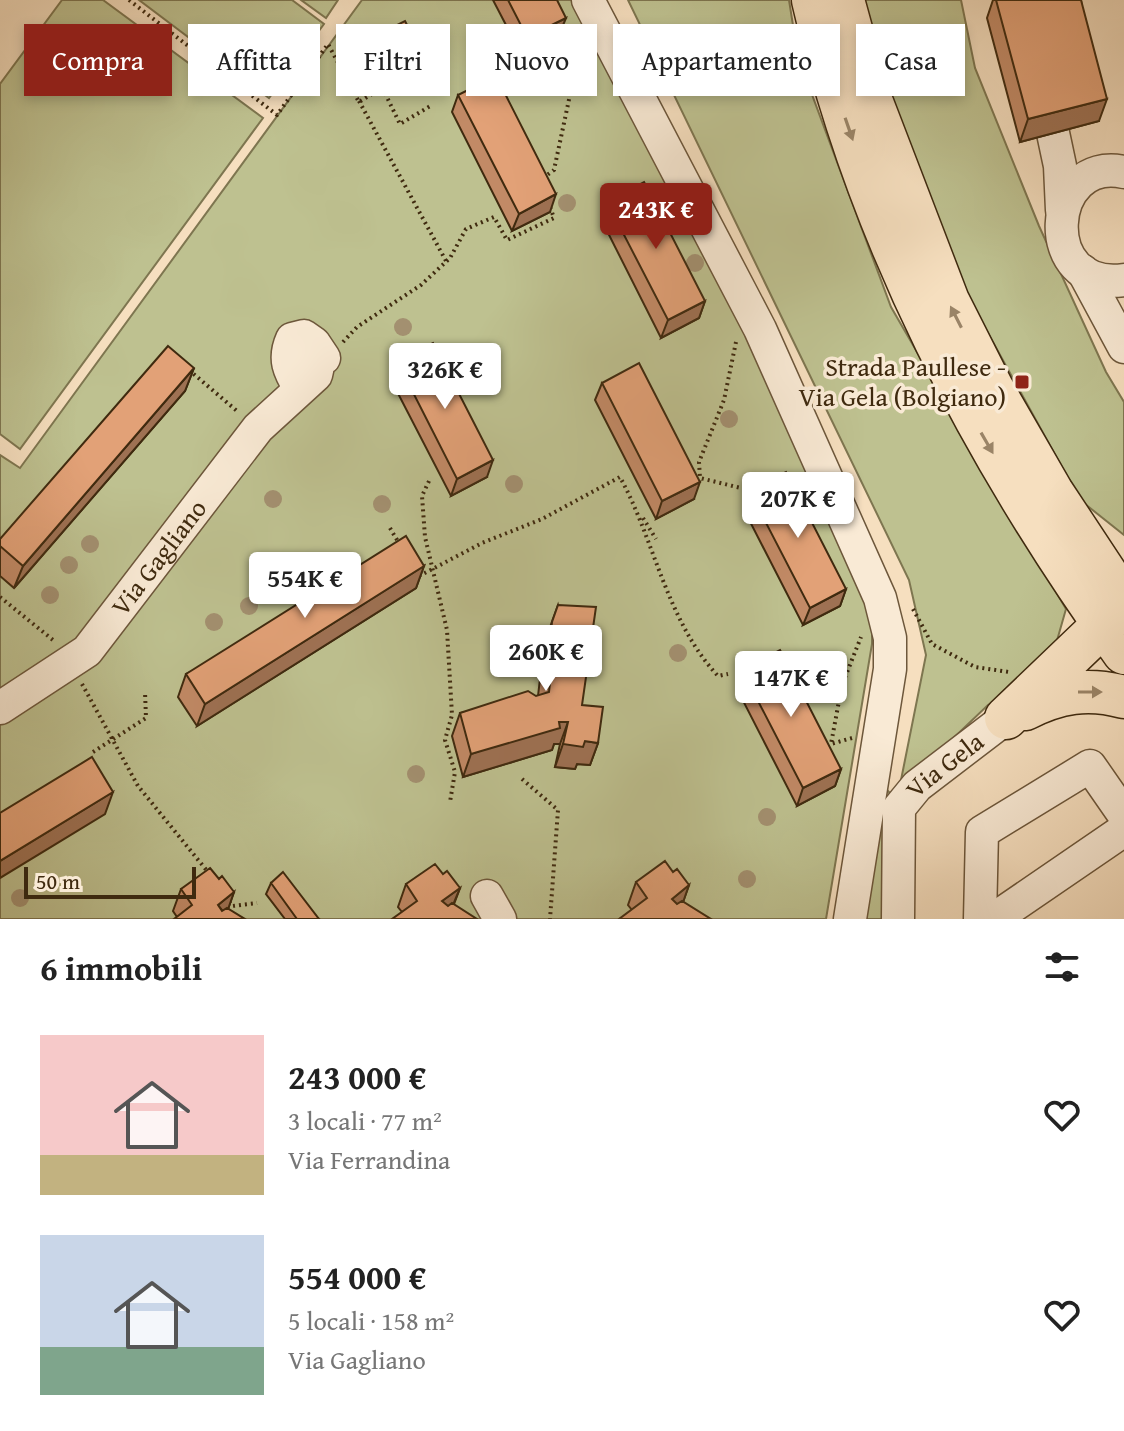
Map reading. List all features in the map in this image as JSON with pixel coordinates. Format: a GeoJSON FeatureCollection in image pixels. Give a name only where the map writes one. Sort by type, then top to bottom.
{"type":"FeatureCollection","features":[{"type":"Feature","properties":{"kind":"main road"},"geometry":{"type":"LineString","coordinates":[[813,0],[841,107],[870,189],[938,351],[994,455],[1119,620]]}},
{"type":"Feature","properties":{"kind":"main road"},"geometry":{"type":"LineString","coordinates":[[843,0],[869,95],[948,301],[1119,620]]}},
{"type":"Feature","properties":{"kind":"main road"},"geometry":{"type":"LineString","coordinates":[[1052,492],[1124,546]]}},
{"type":"Feature","properties":{"kind":"main road"},"geometry":{"type":"LineString","coordinates":[[1006,718],[1119,620]]}},
{"type":"Feature","properties":{"kind":"main road"},"geometry":{"type":"LineString","coordinates":[[1006,718],[1047,698],[1069,693],[1088,690],[1124,697]]}},
{"type":"Feature","properties":{"kind":"street"},"geometry":{"type":"LineString","coordinates":[[594,11],[751,312],[880,598],[887,624],[890,669],[850,919]]}},
{"type":"Feature","properties":{"kind":"street"},"geometry":{"type":"LineString","coordinates":[[1053,133],[1060,166],[1063,245],[1083,271],[1124,347]]}},
{"type":"Feature","properties":{"kind":"street"},"geometry":{"type":"LineString","coordinates":[[1062,210],[1070,193],[1083,181],[1100,173],[1124,172]]}},
{"type":"Feature","properties":{"kind":"street"},"geometry":{"type":"LineString","coordinates":[[1083,271],[1098,279],[1124,280]]}},
{"type":"Feature","properties":{"kind":"street","name":"Via Gagliano"},"geometry":{"type":"LineString","coordinates":[[0,708],[87,651],[258,428],[316,375],[320,357],[324,358]]}},
{"type":"Feature","properties":{"kind":"street","name":"Via Gela"},"geometry":{"type":"LineString","coordinates":[[898,919],[899,808],[917,786],[1006,718]]}},
{"type":"Feature","properties":{"kind":"street"},"geometry":{"type":"LineString","coordinates":[[980,919],[982,832],[1090,766],[1124,815]]}},
{"type":"Feature","properties":{"kind":"street"},"geometry":{"type":"LineString","coordinates":[[994,919],[1124,830]]}},
{"type":"Feature","properties":{"kind":"path"},"geometry":{"type":"LineString","coordinates":[[129,0],[277,115],[328,44],[446,261]]}},
{"type":"Feature","properties":{"kind":"path"},"geometry":{"type":"LineString","coordinates":[[358,100],[366,96]]}},
{"type":"Feature","properties":{"kind":"path"},"geometry":{"type":"LineString","coordinates":[[384,96],[400,124],[432,105]]}},
{"type":"Feature","properties":{"kind":"path"},"geometry":{"type":"LineString","coordinates":[[539,181],[554,170],[571,96]]}},
{"type":"Feature","properties":{"kind":"path"},"geometry":{"type":"LineString","coordinates":[[324,358],[357,327],[406,296],[446,261],[466,229],[494,217],[507,240],[554,218],[549,206]]}},
{"type":"Feature","properties":{"kind":"path"},"geometry":{"type":"LineString","coordinates":[[749,490],[700,478],[699,462],[724,400],[738,334],[751,312]]}},
{"type":"Feature","properties":{"kind":"path"},"geometry":{"type":"LineString","coordinates":[[181,364],[258,428]]}},
{"type":"Feature","properties":{"kind":"path"},"geometry":{"type":"LineString","coordinates":[[412,565],[419,578],[432,567],[542,519],[620,477],[656,539]]}},
{"type":"Feature","properties":{"kind":"path"},"geometry":{"type":"LineString","coordinates":[[429,481],[422,496],[432,567],[447,630],[452,715],[445,740],[455,772],[450,802]]}},
{"type":"Feature","properties":{"kind":"path"},"geometry":{"type":"LineString","coordinates":[[642,516],[645,541],[688,634],[718,676],[728,674]]}},
{"type":"Feature","properties":{"kind":"path"},"geometry":{"type":"LineString","coordinates":[[390,528],[405,553]]}},
{"type":"Feature","properties":{"kind":"path"},"geometry":{"type":"LineString","coordinates":[[0,597],[58,644],[138,786],[210,876]]}},
{"type":"Feature","properties":{"kind":"path"},"geometry":{"type":"LineString","coordinates":[[878,744],[848,737],[831,744],[842,685],[859,638],[887,624]]}},
{"type":"Feature","properties":{"kind":"path"},"geometry":{"type":"LineString","coordinates":[[93,752],[146,718],[145,692]]}},
{"type":"Feature","properties":{"kind":"path"},"geometry":{"type":"LineString","coordinates":[[522,779],[558,810],[550,919]]}},
{"type":"Feature","properties":{"kind":"path"},"geometry":{"type":"LineString","coordinates":[[225,896],[232,906],[257,903]]}},
{"type":"Feature","properties":{"kind":"green space"},"geometry":{"type":"Polygon","coordinates":[[[62,0],[103,0],[136,24],[44,24],[62,0]]]}},
{"type":"Feature","properties":{"kind":"green space"},"geometry":{"type":"Polygon","coordinates":[[[139,0],[292,0],[324,24],[320,29],[320,24],[188,24],[188,37],[139,0]]]}},
{"type":"Feature","properties":{"kind":"green space"},"geometry":{"type":"Polygon","coordinates":[[[301,0],[338,0],[326,18],[301,0]]]}},
{"type":"Feature","properties":{"kind":"green space"},"geometry":{"type":"Polygon","coordinates":[[[362,0],[573,0],[586,24],[466,24],[466,96],[597,96],[597,46],[613,76],[613,96],[623,96],[754,345],[872,619],[872,644],[826,919],[0,919],[0,455],[20,468],[292,96],[320,96],[320,57],[336,36],[336,96],[450,96],[450,24],[344,24],[362,0]]]}},
{"type":"Feature","properties":{"kind":"green space"},"geometry":{"type":"Polygon","coordinates":[[[628,0],[789,0],[793,24],[640,24],[628,0]]]}},
{"type":"Feature","properties":{"kind":"green space"},"geometry":{"type":"Polygon","coordinates":[[[865,0],[961,0],[975,68],[1039,226],[1106,372],[1124,402],[1124,535],[1080,500],[956,275],[884,96],[965,96],[965,24],[869,24],[865,0]]]}},
{"type":"Feature","properties":{"kind":"green space"},"geometry":{"type":"Polygon","coordinates":[[[24,51],[24,96],[172,96],[172,51],[188,63],[188,96],[233,96],[263,118],[20,449],[0,434],[0,84],[24,51]]]}},
{"type":"Feature","properties":{"kind":"green space"},"geometry":{"type":"Polygon","coordinates":[[[675,96],[813,96],[891,307],[1066,609],[1056,644],[1019,685],[988,705],[899,790],[926,655],[909,580],[675,96]]]}},
{"type":"Feature","properties":{"kind":"green space"},"geometry":{"type":"Polygon","coordinates":[[[885,788],[898,801],[886,919],[860,919],[885,788]]]}},
{"type":"Feature","properties":{"kind":"building"},"geometry":{"type":"Polygon","coordinates":[[[508,0],[557,0],[566,18],[554,24],[520,24],[508,0]]]}},
{"type":"Feature","properties":{"kind":"building"},"geometry":{"type":"Polygon","coordinates":[[[996,0],[1081,0],[1107,99],[1028,119],[996,0]]]}},
{"type":"Feature","properties":{"kind":"building"},"geometry":{"type":"Polygon","coordinates":[[[466,91],[466,96],[506,96],[556,194],[519,214],[458,95],[466,91]]]}},
{"type":"Feature","properties":{"kind":"building"},"geometry":{"type":"Polygon","coordinates":[[[644,182],[705,301],[668,320],[607,202],[644,182]]]}},
{"type":"Feature","properties":{"kind":"building"},"geometry":{"type":"Polygon","coordinates":[[[433,343],[493,460],[457,479],[397,361],[433,343]]]}},
{"type":"Feature","properties":{"kind":"building"},"geometry":{"type":"Polygon","coordinates":[[[168,346],[194,368],[23,566],[0,546],[0,539],[168,346]]]}},
{"type":"Feature","properties":{"kind":"building"},"geometry":{"type":"Polygon","coordinates":[[[639,363],[700,482],[662,501],[602,383],[639,363]]]}},
{"type":"Feature","properties":{"kind":"building"},"geometry":{"type":"Polygon","coordinates":[[[786,472],[846,589],[810,608],[749,490],[786,472]]]}},
{"type":"Feature","properties":{"kind":"building"},"geometry":{"type":"Polygon","coordinates":[[[406,536],[424,566],[205,704],[186,674],[406,536]]]}},
{"type":"Feature","properties":{"kind":"building"},"geometry":{"type":"Polygon","coordinates":[[[558,605],[596,607],[582,705],[603,707],[598,743],[585,741],[583,747],[563,744],[568,722],[559,722],[560,728],[471,754],[460,713],[528,691],[536,696],[549,692],[550,683],[546,677],[552,622],[558,605]]]}},
{"type":"Feature","properties":{"kind":"building"},"geometry":{"type":"Polygon","coordinates":[[[780,650],[841,769],[803,788],[742,670],[780,650]]]}},
{"type":"Feature","properties":{"kind":"building"},"geometry":{"type":"Polygon","coordinates":[[[92,757],[113,792],[0,861],[0,813],[92,757]]]}},
{"type":"Feature","properties":{"kind":"building"},"geometry":{"type":"Polygon","coordinates":[[[665,861],[673,872],[677,869],[689,885],[672,899],[677,904],[682,901],[711,919],[619,919],[647,898],[636,882],[665,861]]]}},
{"type":"Feature","properties":{"kind":"building"},"geometry":{"type":"Polygon","coordinates":[[[435,864],[443,874],[447,871],[460,888],[442,901],[448,906],[452,903],[477,919],[392,919],[417,901],[406,884],[435,864]]]}},
{"type":"Feature","properties":{"kind":"building"},"geometry":{"type":"Polygon","coordinates":[[[210,868],[219,879],[222,876],[234,892],[218,905],[222,911],[227,908],[245,919],[174,919],[192,905],[181,889],[210,868]]]}},
{"type":"Feature","properties":{"kind":"building"},"geometry":{"type":"Polygon","coordinates":[[[283,872],[319,919],[297,919],[271,883],[283,872]]]}},
{"type":"Feature","properties":{"kind":"place","name":"Strada Paullese - Via Gela (Bolgiano)"},"geometry":{"type":"Point","coordinates":[1022,382]}}]}
